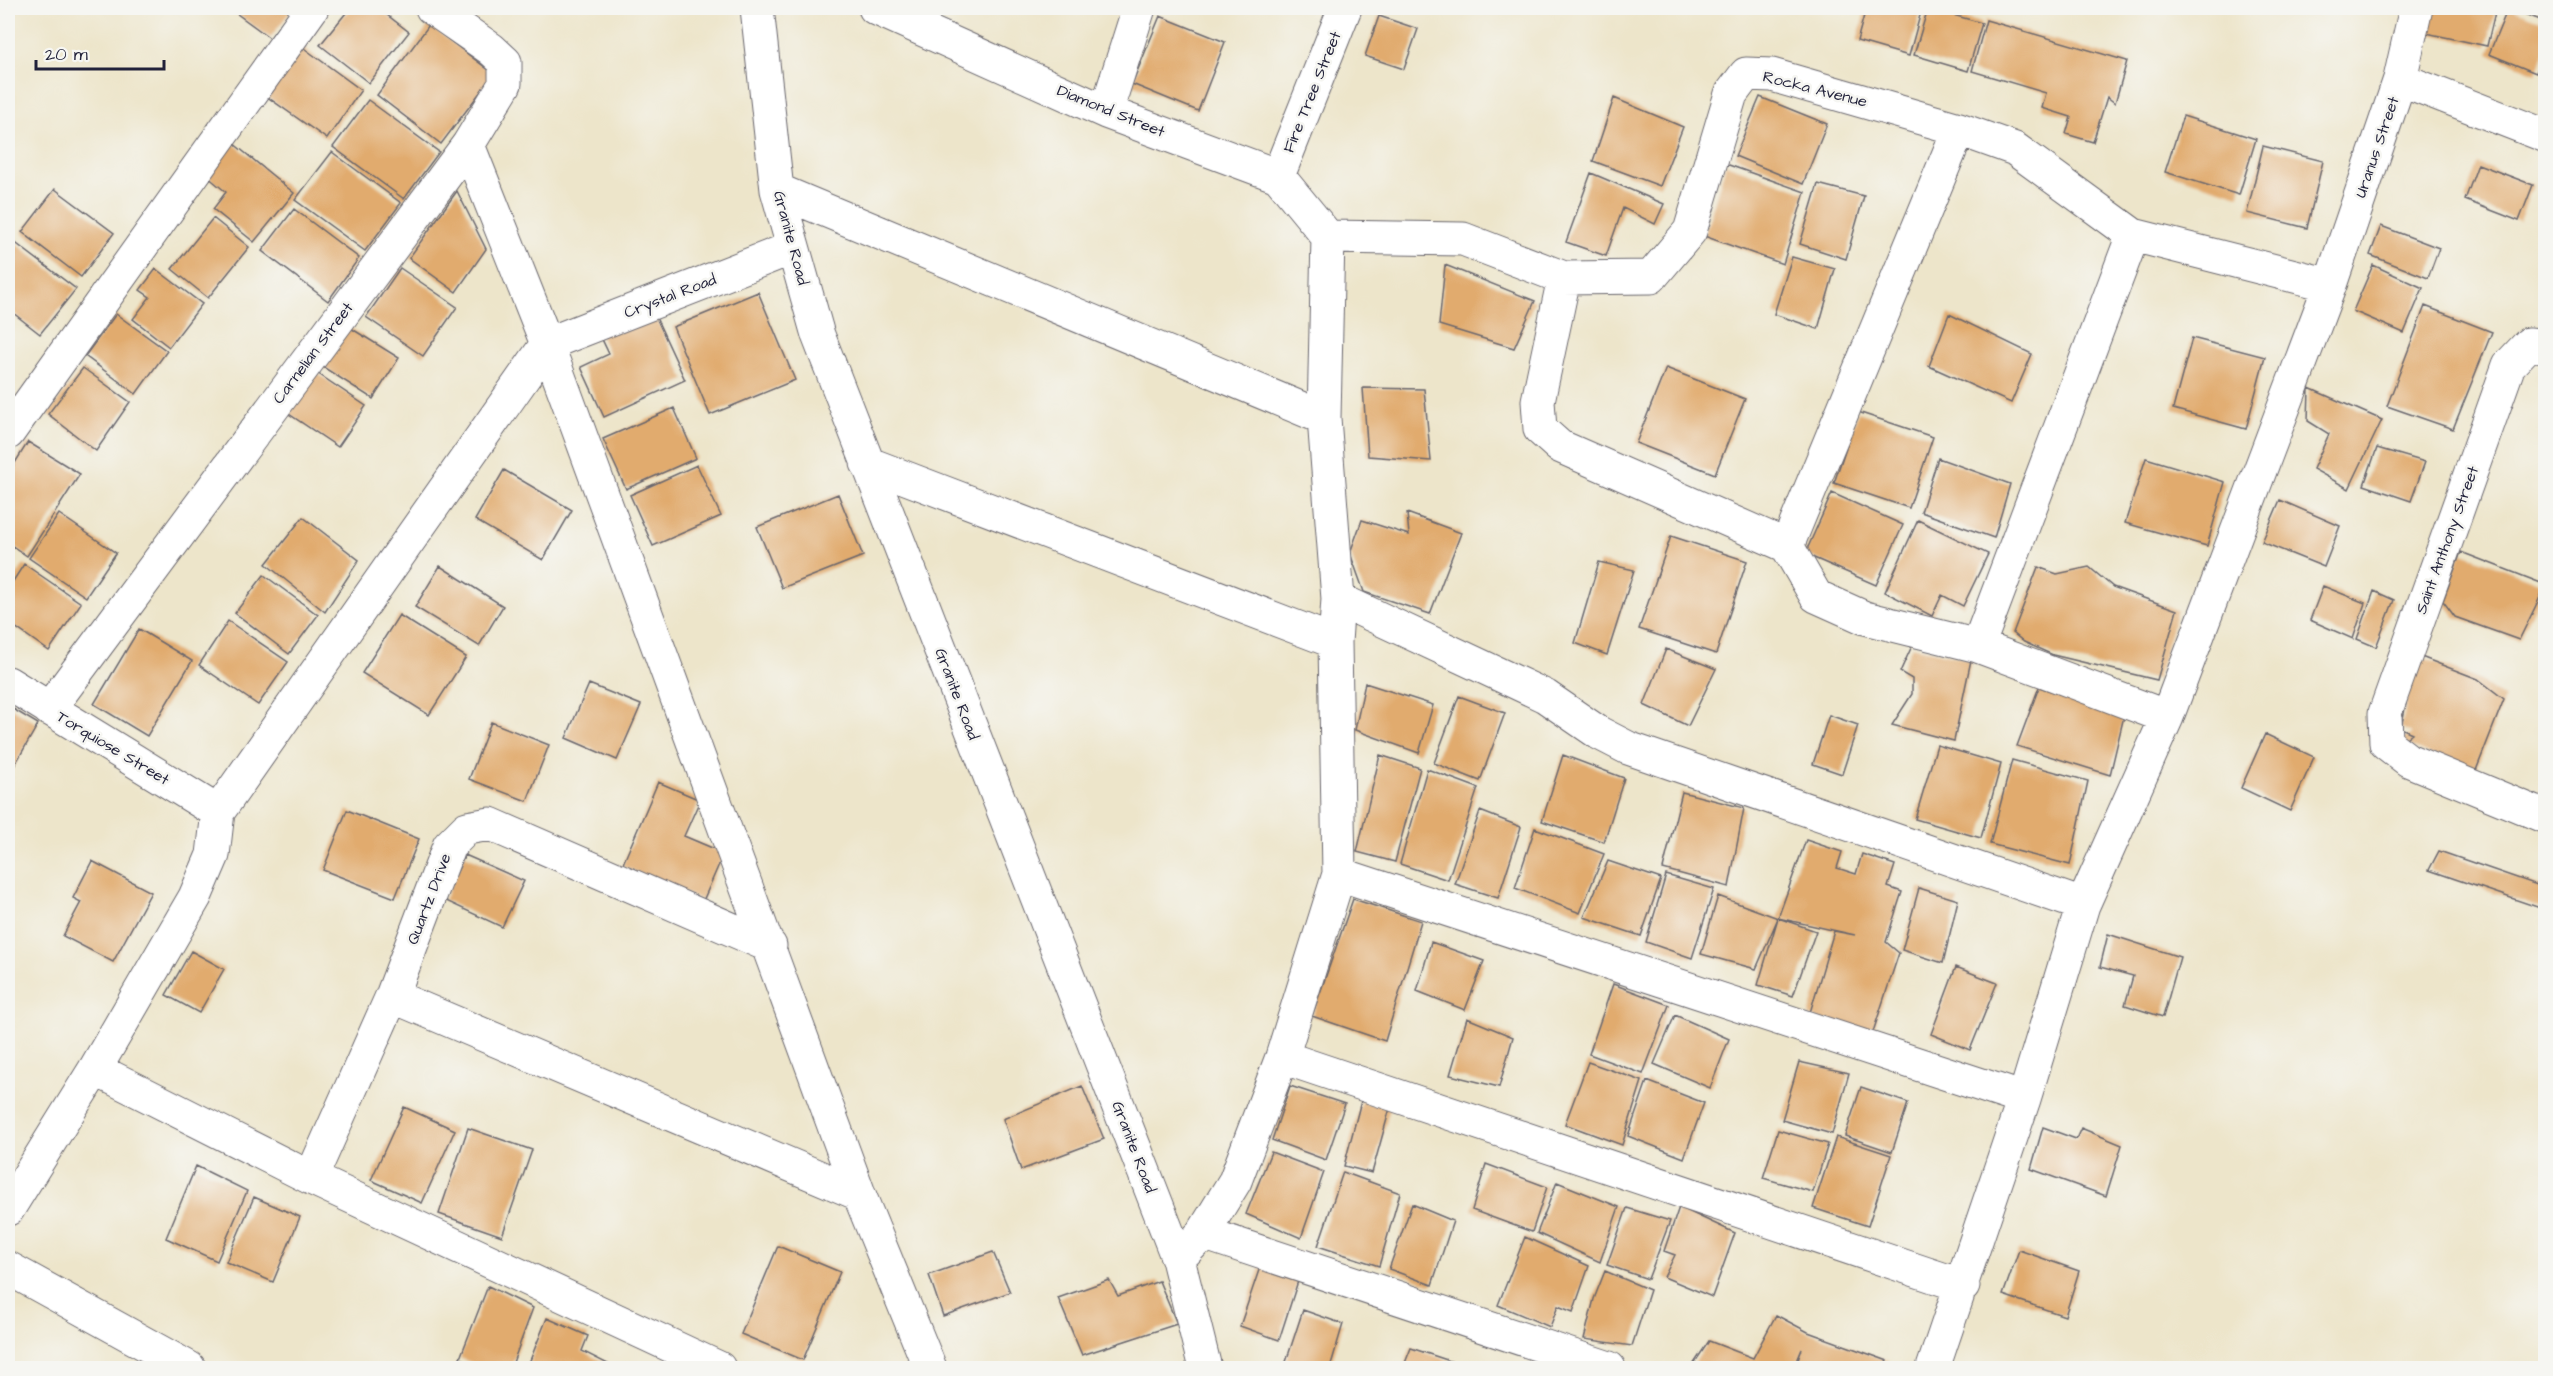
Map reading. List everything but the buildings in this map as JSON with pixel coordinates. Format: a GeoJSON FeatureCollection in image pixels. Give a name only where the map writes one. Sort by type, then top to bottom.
{"type":"FeatureCollection","features":[{"type":"Feature","properties":{"kind":"street"},"geometry":{"type":"LineString","coordinates":[[8,433],[312,8]]}},
{"type":"Feature","properties":{"kind":"street","name":"Carnelian Street"},"geometry":{"type":"LineString","coordinates":[[49,710],[468,145],[505,84],[505,62],[491,49],[432,8]]}},
{"type":"Feature","properties":{"kind":"street","name":"Granite Road"},"geometry":{"type":"LineString","coordinates":[[757,8],[777,189],[818,335],[1178,1259],[1205,1368]]}},
{"type":"Feature","properties":{"kind":"street","name":"Diamond Street"},"geometry":{"type":"LineString","coordinates":[[875,8],[926,18],[1107,112],[1278,176]]}},
{"type":"Feature","properties":{"kind":"street"},"geometry":{"type":"LineString","coordinates":[[1107,112],[1139,8]]}},
{"type":"Feature","properties":{"kind":"street","name":"Fire Tree Street"},"geometry":{"type":"LineString","coordinates":[[1278,176],[1345,8]]}},
{"type":"Feature","properties":{"kind":"street","name":"Uranus Street"},"geometry":{"type":"LineString","coordinates":[[1933,1368],[1963,1286],[2024,1099],[2083,905],[2167,717],[2330,285],[2400,79],[2416,8]]}},
{"type":"Feature","properties":{"kind":"street","name":"Rocka Avenue"},"geometry":{"type":"LineString","coordinates":[[1328,237],[1463,239],[1564,278],[1651,277],[1690,231],[1731,94],[1746,74],[1772,75],[1959,129],[2015,149],[2133,235],[2330,285]]}},
{"type":"Feature","properties":{"kind":"street"},"geometry":{"type":"LineString","coordinates":[[2400,79],[2546,136]]}},
{"type":"Feature","properties":{"kind":"street"},"geometry":{"type":"LineString","coordinates":[[1787,546],[1959,129]]}},
{"type":"Feature","properties":{"kind":"street"},"geometry":{"type":"LineString","coordinates":[[468,145],[547,344],[770,946],[859,1194],[930,1368]]}},
{"type":"Feature","properties":{"kind":"street"},"geometry":{"type":"LineString","coordinates":[[1178,1259],[1203,1233],[1236,1182],[1282,1057],[1340,874],[1335,642],[1338,599],[1324,418],[1328,237],[1278,176]]}},
{"type":"Feature","properties":{"kind":"street"},"geometry":{"type":"LineString","coordinates":[[777,189],[1324,418]]}},
{"type":"Feature","properties":{"kind":"street"},"geometry":{"type":"LineString","coordinates":[[1978,646],[2133,235]]}},
{"type":"Feature","properties":{"kind":"street","name":"Crystal Road"},"geometry":{"type":"LineString","coordinates":[[547,344],[792,248]]}},
{"type":"Feature","properties":{"kind":"street"},"geometry":{"type":"LineString","coordinates":[[1564,278],[1538,402],[1540,429],[1559,446],[1787,546],[1816,596],[1865,618],[1978,646],[2167,717]]}},
{"type":"Feature","properties":{"kind":"street"},"geometry":{"type":"LineString","coordinates":[[8,1209],[95,1069],[195,897],[213,855],[219,813],[547,344]]}},
{"type":"Feature","properties":{"kind":"street","name":"Saint Anthony Street"},"geometry":{"type":"LineString","coordinates":[[2537,345],[2509,365],[2385,713],[2386,743],[2408,760],[2546,817]]}},
{"type":"Feature","properties":{"kind":"street"},"geometry":{"type":"LineString","coordinates":[[867,463],[1335,642]]}},
{"type":"Feature","properties":{"kind":"street"},"geometry":{"type":"LineString","coordinates":[[1338,599],[1545,696],[1599,733],[1628,748],[2083,905]]}},
{"type":"Feature","properties":{"kind":"street","name":"Torquiose Street"},"geometry":{"type":"LineString","coordinates":[[8,683],[219,813]]}},
{"type":"Feature","properties":{"kind":"street","name":"Quartz Drive"},"geometry":{"type":"LineString","coordinates":[[311,1178],[392,996],[449,846],[467,828],[490,824],[770,946]]}},
{"type":"Feature","properties":{"kind":"street"},"geometry":{"type":"LineString","coordinates":[[1340,874],[2024,1099]]}},
{"type":"Feature","properties":{"kind":"street"},"geometry":{"type":"LineString","coordinates":[[392,996],[859,1194]]}},
{"type":"Feature","properties":{"kind":"street"},"geometry":{"type":"LineString","coordinates":[[1282,1057],[1963,1286]]}},
{"type":"Feature","properties":{"kind":"street"},"geometry":{"type":"LineString","coordinates":[[95,1069],[311,1178],[719,1368]]}},
{"type":"Feature","properties":{"kind":"street"},"geometry":{"type":"LineString","coordinates":[[1203,1233],[1609,1368]]}},
{"type":"Feature","properties":{"kind":"street"},"geometry":{"type":"LineString","coordinates":[[8,1268],[189,1368]]}}]}
